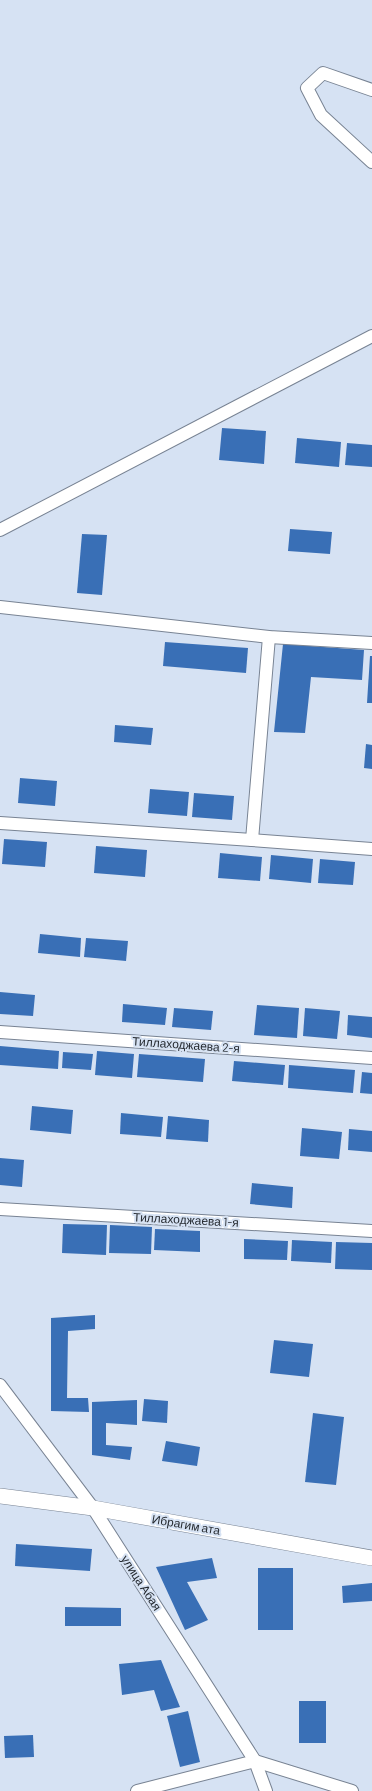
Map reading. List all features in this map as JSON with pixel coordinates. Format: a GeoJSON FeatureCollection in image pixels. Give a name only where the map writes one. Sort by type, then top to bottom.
{"type":"FeatureCollection","features":[{"type":"Feature","properties":{"kind":"street"},"geometry":{"type":"LineString","coordinates":[[372,90],[324,73],[307,88],[321,115],[372,162]]}},
{"type":"Feature","properties":{"kind":"street"},"geometry":{"type":"LineString","coordinates":[[0,530],[372,336]]}},
{"type":"Feature","properties":{"kind":"street"},"geometry":{"type":"LineString","coordinates":[[0,607],[269,637],[372,644]]}},
{"type":"Feature","properties":{"kind":"street"},"geometry":{"type":"LineString","coordinates":[[252,840],[269,637]]}},
{"type":"Feature","properties":{"kind":"street"},"geometry":{"type":"LineString","coordinates":[[0,823],[372,849]]}},
{"type":"Feature","properties":{"kind":"street","name":"Тиллаходжаева 2-я"},"geometry":{"type":"LineString","coordinates":[[0,1032],[372,1058]]}},
{"type":"Feature","properties":{"kind":"street","name":"Тиллаходжаева 1-я"},"geometry":{"type":"LineString","coordinates":[[0,1209],[372,1231]]}},
{"type":"Feature","properties":{"kind":"street","name":"улица Абая"},"geometry":{"type":"LineString","coordinates":[[0,1385],[94,1508],[255,1761],[266,1791]]}},
{"type":"Feature","properties":{"kind":"street","name":"Ибрагим ата"},"geometry":{"type":"LineString","coordinates":[[0,1496],[94,1508],[372,1558]]}},
{"type":"Feature","properties":{"kind":"street"},"geometry":{"type":"LineString","coordinates":[[137,1791],[255,1761],[352,1791]]}},
{"type":"Feature","properties":{"kind":"building"},"geometry":{"type":"Polygon","coordinates":[[[222,428],[266,431],[264,464],[219,460],[222,428]]]}},
{"type":"Feature","properties":{"kind":"building"},"geometry":{"type":"Polygon","coordinates":[[[297,438],[341,442],[339,467],[295,463],[297,438]]]}},
{"type":"Feature","properties":{"kind":"building"},"geometry":{"type":"Polygon","coordinates":[[[347,443],[372,445],[372,467],[345,465],[347,443]]]}},
{"type":"Feature","properties":{"kind":"building"},"geometry":{"type":"Polygon","coordinates":[[[290,529],[332,532],[330,554],[288,551],[290,529]]]}},
{"type":"Feature","properties":{"kind":"building"},"geometry":{"type":"Polygon","coordinates":[[[82,534],[107,535],[102,595],[77,593],[82,534]]]}},
{"type":"Feature","properties":{"kind":"building"},"geometry":{"type":"Polygon","coordinates":[[[165,642],[248,648],[246,673],[163,666],[165,642]]]}},
{"type":"Feature","properties":{"kind":"building"},"geometry":{"type":"Polygon","coordinates":[[[283,644],[364,650],[362,680],[311,677],[305,733],[274,732],[283,644]]]}},
{"type":"Feature","properties":{"kind":"building"},"geometry":{"type":"Polygon","coordinates":[[[370,656],[372,656],[372,703],[367,703],[370,656]]]}},
{"type":"Feature","properties":{"kind":"building"},"geometry":{"type":"Polygon","coordinates":[[[115,725],[153,728],[151,745],[114,742],[115,725]]]}},
{"type":"Feature","properties":{"kind":"building"},"geometry":{"type":"Polygon","coordinates":[[[366,744],[372,745],[372,769],[364,768],[366,744]]]}},
{"type":"Feature","properties":{"kind":"building"},"geometry":{"type":"Polygon","coordinates":[[[20,778],[57,781],[55,806],[18,803],[20,778]]]}},
{"type":"Feature","properties":{"kind":"building"},"geometry":{"type":"Polygon","coordinates":[[[150,789],[189,792],[187,816],[148,813],[150,789]]]}},
{"type":"Feature","properties":{"kind":"building"},"geometry":{"type":"Polygon","coordinates":[[[194,793],[234,796],[232,820],[192,817],[194,793]]]}},
{"type":"Feature","properties":{"kind":"building"},"geometry":{"type":"Polygon","coordinates":[[[4,839],[47,842],[45,867],[2,864],[4,839]]]}},
{"type":"Feature","properties":{"kind":"building"},"geometry":{"type":"Polygon","coordinates":[[[96,846],[147,850],[145,877],[94,873],[96,846]]]}},
{"type":"Feature","properties":{"kind":"building"},"geometry":{"type":"Polygon","coordinates":[[[220,853],[262,857],[260,881],[218,878],[220,853]]]}},
{"type":"Feature","properties":{"kind":"building"},"geometry":{"type":"Polygon","coordinates":[[[271,855],[313,859],[311,883],[269,879],[271,855]]]}},
{"type":"Feature","properties":{"kind":"building"},"geometry":{"type":"Polygon","coordinates":[[[320,859],[355,862],[353,885],[318,883],[320,859]]]}},
{"type":"Feature","properties":{"kind":"building"},"geometry":{"type":"Polygon","coordinates":[[[40,934],[81,938],[80,957],[38,953],[40,934]]]}},
{"type":"Feature","properties":{"kind":"building"},"geometry":{"type":"Polygon","coordinates":[[[86,938],[128,941],[126,961],[84,957],[86,938]]]}},
{"type":"Feature","properties":{"kind":"building"},"geometry":{"type":"Polygon","coordinates":[[[0,992],[35,995],[33,1016],[0,1014],[0,992]]]}},
{"type":"Feature","properties":{"kind":"building"},"geometry":{"type":"Polygon","coordinates":[[[123,1004],[167,1008],[165,1025],[122,1022],[123,1004]]]}},
{"type":"Feature","properties":{"kind":"building"},"geometry":{"type":"Polygon","coordinates":[[[257,1005],[299,1008],[297,1038],[254,1035],[257,1005]]]}},
{"type":"Feature","properties":{"kind":"building"},"geometry":{"type":"Polygon","coordinates":[[[174,1008],[213,1011],[211,1030],[172,1027],[174,1008]]]}},
{"type":"Feature","properties":{"kind":"building"},"geometry":{"type":"Polygon","coordinates":[[[305,1008],[340,1011],[337,1039],[303,1036],[305,1008]]]}},
{"type":"Feature","properties":{"kind":"building"},"geometry":{"type":"Polygon","coordinates":[[[348,1015],[372,1017],[372,1038],[347,1035],[348,1015]]]}},
{"type":"Feature","properties":{"kind":"building"},"geometry":{"type":"Polygon","coordinates":[[[0,1046],[59,1051],[58,1069],[0,1065],[0,1046]]]}},
{"type":"Feature","properties":{"kind":"building"},"geometry":{"type":"Polygon","coordinates":[[[97,1051],[134,1054],[132,1078],[95,1075],[97,1051]]]}},
{"type":"Feature","properties":{"kind":"building"},"geometry":{"type":"Polygon","coordinates":[[[63,1052],[93,1054],[91,1070],[62,1068],[63,1052]]]}},
{"type":"Feature","properties":{"kind":"building"},"geometry":{"type":"Polygon","coordinates":[[[139,1054],[205,1059],[203,1082],[137,1077],[139,1054]]]}},
{"type":"Feature","properties":{"kind":"building"},"geometry":{"type":"Polygon","coordinates":[[[234,1061],[285,1065],[283,1085],[232,1081],[234,1061]]]}},
{"type":"Feature","properties":{"kind":"building"},"geometry":{"type":"Polygon","coordinates":[[[289,1065],[355,1070],[353,1093],[288,1088],[289,1065]]]}},
{"type":"Feature","properties":{"kind":"building"},"geometry":{"type":"Polygon","coordinates":[[[362,1072],[372,1073],[372,1094],[360,1093],[362,1072]]]}},
{"type":"Feature","properties":{"kind":"building"},"geometry":{"type":"Polygon","coordinates":[[[32,1106],[73,1110],[71,1134],[30,1130],[32,1106]]]}},
{"type":"Feature","properties":{"kind":"building"},"geometry":{"type":"Polygon","coordinates":[[[121,1113],[163,1117],[161,1137],[120,1134],[121,1113]]]}},
{"type":"Feature","properties":{"kind":"building"},"geometry":{"type":"Polygon","coordinates":[[[168,1116],[209,1120],[208,1142],[166,1139],[168,1116]]]}},
{"type":"Feature","properties":{"kind":"building"},"geometry":{"type":"Polygon","coordinates":[[[302,1128],[342,1132],[339,1159],[300,1156],[302,1128]]]}},
{"type":"Feature","properties":{"kind":"building"},"geometry":{"type":"Polygon","coordinates":[[[349,1129],[372,1131],[372,1152],[348,1150],[349,1129]]]}},
{"type":"Feature","properties":{"kind":"building"},"geometry":{"type":"Polygon","coordinates":[[[0,1158],[24,1160],[22,1187],[0,1185],[0,1158]]]}},
{"type":"Feature","properties":{"kind":"building"},"geometry":{"type":"Polygon","coordinates":[[[252,1183],[293,1187],[292,1208],[250,1204],[252,1183]]]}},
{"type":"Feature","properties":{"kind":"building"},"geometry":{"type":"Polygon","coordinates":[[[63,1224],[107,1225],[106,1255],[62,1253],[63,1224]]]}},
{"type":"Feature","properties":{"kind":"building"},"geometry":{"type":"Polygon","coordinates":[[[110,1225],[152,1227],[151,1254],[109,1253],[110,1225]]]}},
{"type":"Feature","properties":{"kind":"building"},"geometry":{"type":"Polygon","coordinates":[[[155,1229],[200,1231],[200,1252],[154,1250],[155,1229]]]}},
{"type":"Feature","properties":{"kind":"building"},"geometry":{"type":"Polygon","coordinates":[[[244,1239],[288,1241],[287,1260],[244,1259],[244,1239]]]}},
{"type":"Feature","properties":{"kind":"building"},"geometry":{"type":"Polygon","coordinates":[[[292,1240],[332,1242],[331,1263],[291,1261],[292,1240]]]}},
{"type":"Feature","properties":{"kind":"building"},"geometry":{"type":"Polygon","coordinates":[[[336,1242],[372,1243],[372,1270],[335,1269],[336,1242]]]}},
{"type":"Feature","properties":{"kind":"building"},"geometry":{"type":"Polygon","coordinates":[[[95,1315],[95,1329],[68,1331],[67,1398],[88,1398],[89,1412],[51,1411],[51,1318],[95,1315]]]}},
{"type":"Feature","properties":{"kind":"building"},"geometry":{"type":"Polygon","coordinates":[[[274,1340],[313,1344],[309,1377],[270,1373],[274,1340]]]}},
{"type":"Feature","properties":{"kind":"building"},"geometry":{"type":"Polygon","coordinates":[[[144,1399],[168,1401],[167,1423],[142,1421],[144,1399]]]}},
{"type":"Feature","properties":{"kind":"building"},"geometry":{"type":"Polygon","coordinates":[[[137,1400],[137,1425],[106,1423],[106,1445],[132,1447],[130,1460],[92,1455],[92,1402],[137,1400]]]}},
{"type":"Feature","properties":{"kind":"building"},"geometry":{"type":"Polygon","coordinates":[[[313,1413],[344,1417],[336,1485],[305,1482],[313,1413]]]}},
{"type":"Feature","properties":{"kind":"building"},"geometry":{"type":"Polygon","coordinates":[[[166,1441],[200,1447],[197,1466],[162,1461],[166,1441]]]}},
{"type":"Feature","properties":{"kind":"building"},"geometry":{"type":"Polygon","coordinates":[[[16,1544],[92,1549],[90,1571],[15,1566],[16,1544]]]}},
{"type":"Feature","properties":{"kind":"building"},"geometry":{"type":"Polygon","coordinates":[[[212,1558],[217,1578],[187,1582],[208,1620],[185,1630],[156,1567],[212,1558]]]}},
{"type":"Feature","properties":{"kind":"building"},"geometry":{"type":"Polygon","coordinates":[[[258,1568],[293,1568],[293,1630],[258,1630],[258,1568]]]}},
{"type":"Feature","properties":{"kind":"building"},"geometry":{"type":"Polygon","coordinates":[[[372,1583],[372,1601],[343,1603],[342,1586],[372,1583]]]}},
{"type":"Feature","properties":{"kind":"building"},"geometry":{"type":"Polygon","coordinates":[[[65,1607],[121,1608],[121,1626],[65,1626],[65,1607]]]}},
{"type":"Feature","properties":{"kind":"building"},"geometry":{"type":"Polygon","coordinates":[[[161,1660],[180,1707],[161,1711],[154,1690],[122,1695],[119,1664],[161,1660]]]}},
{"type":"Feature","properties":{"kind":"building"},"geometry":{"type":"Polygon","coordinates":[[[299,1701],[326,1701],[326,1743],[299,1743],[299,1701]]]}},
{"type":"Feature","properties":{"kind":"building"},"geometry":{"type":"Polygon","coordinates":[[[188,1711],[200,1762],[180,1767],[167,1716],[188,1711]]]}},
{"type":"Feature","properties":{"kind":"building"},"geometry":{"type":"Polygon","coordinates":[[[33,1735],[34,1757],[5,1758],[4,1736],[33,1735]]]}}]}
